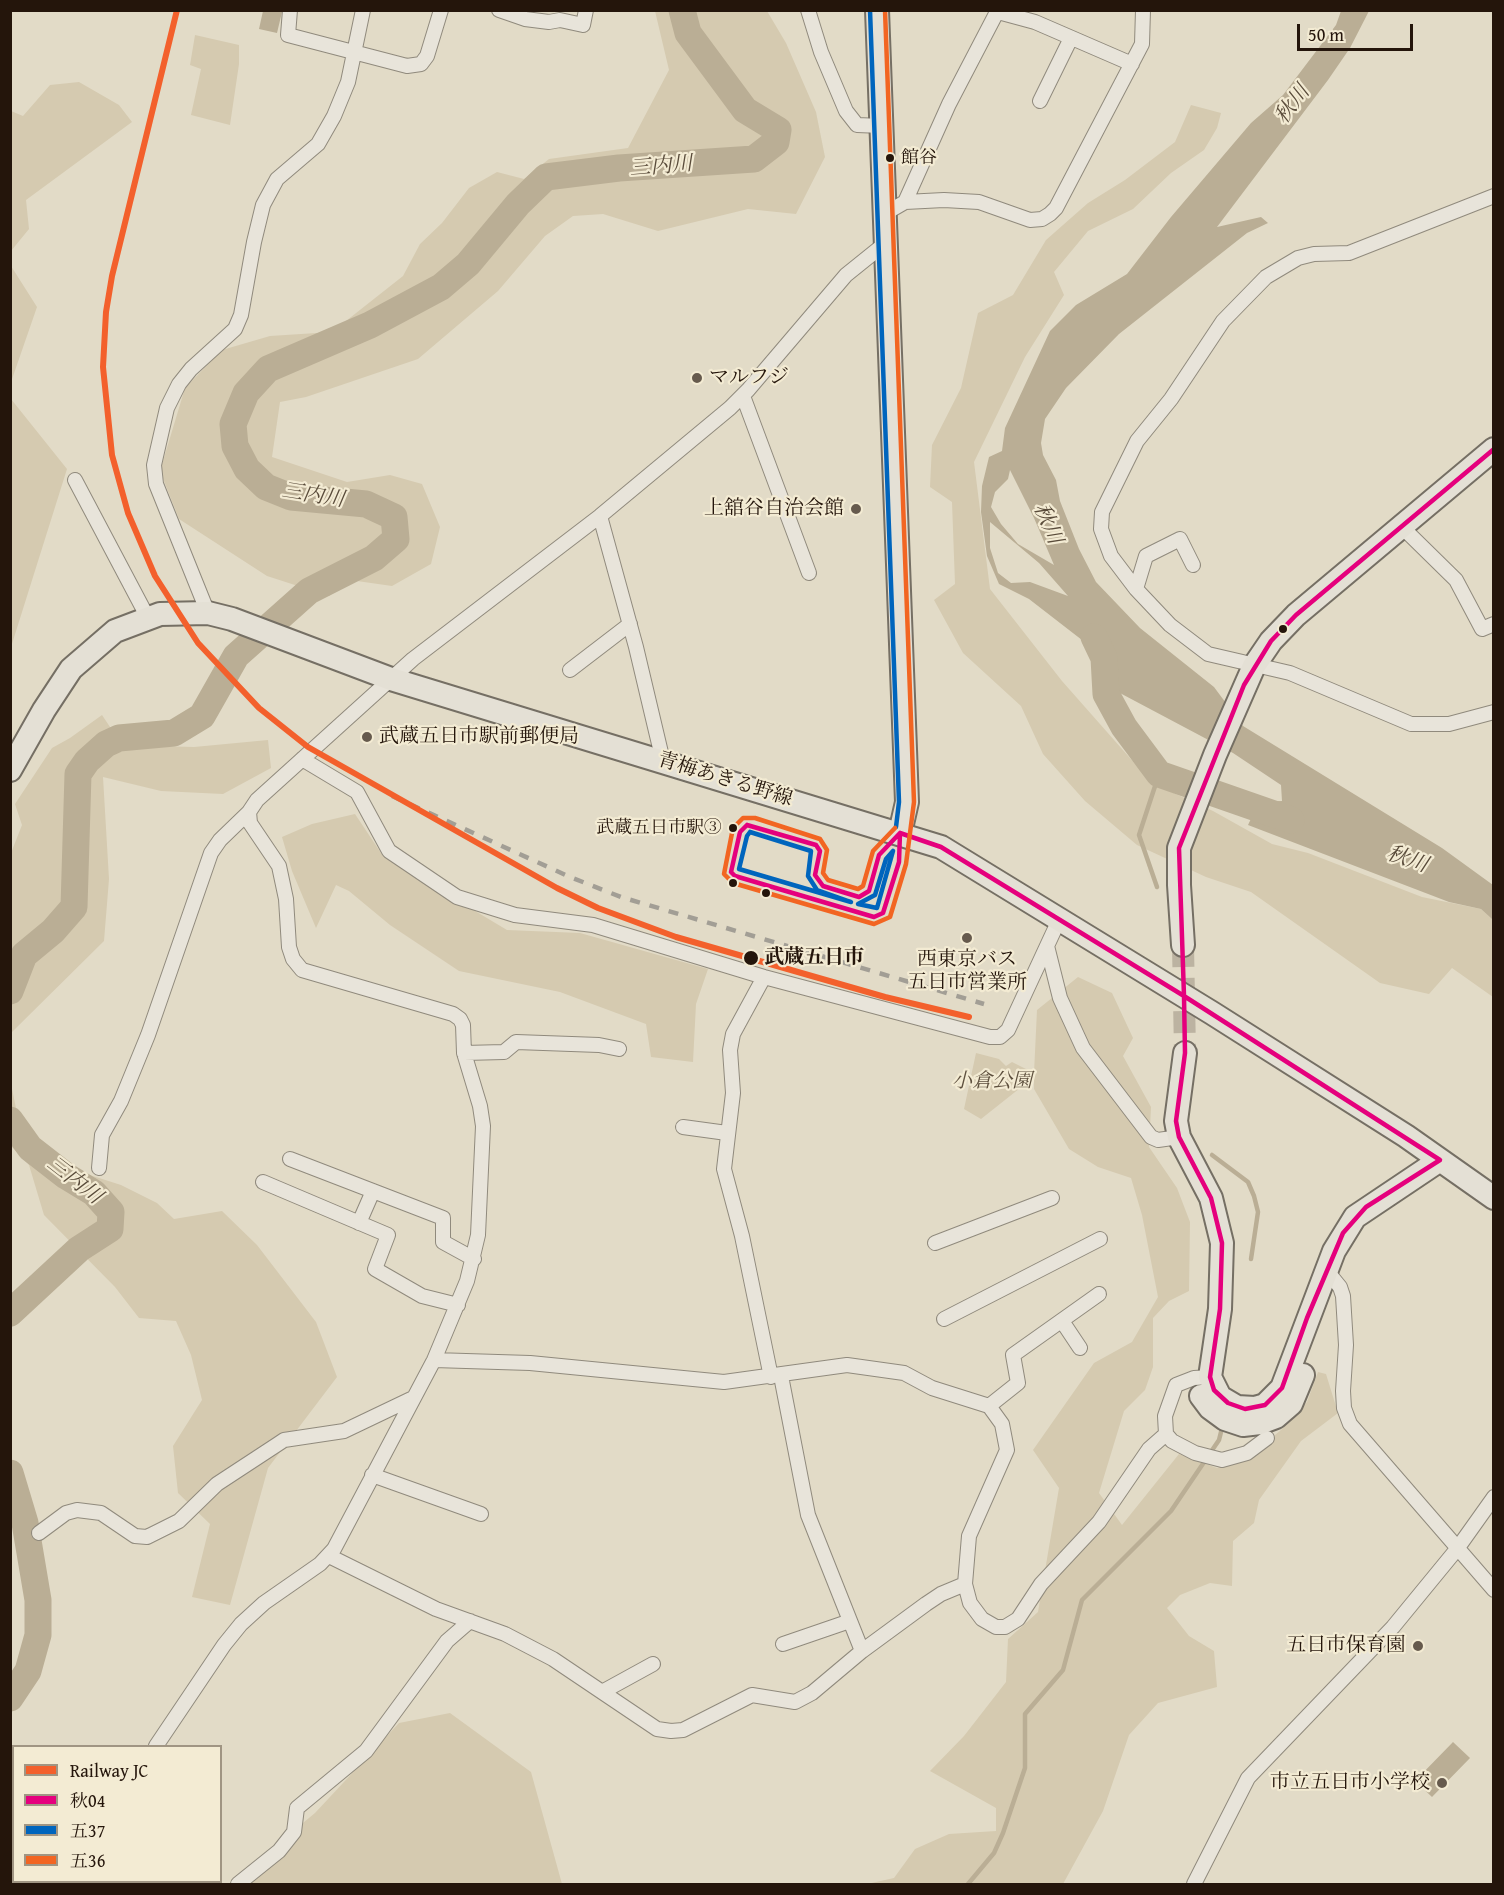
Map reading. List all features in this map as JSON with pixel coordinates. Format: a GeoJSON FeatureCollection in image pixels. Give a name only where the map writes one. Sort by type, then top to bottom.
{"type":"FeatureCollection","features":[{"type":"Feature","properties":{"kind":"main road"},"geometry":{"type":"LineString","coordinates":[[877,10],[882,126],[896,207],[887,242],[906,802],[900,833]]}},
{"type":"Feature","properties":{"kind":"main road"},"geometry":{"type":"LineString","coordinates":[[1183,945],[1179,848],[1249,676],[1271,641],[1296,615],[1494,450]]}},
{"type":"Feature","properties":{"kind":"main road","name":"青梅あきる野線"},"geometry":{"type":"LineString","coordinates":[[10,770],[44,710],[71,669],[115,631],[160,614],[208,613],[266,631],[391,679],[941,847],[1212,1013],[1440,1160],[1494,1198]]}},
{"type":"Feature","properties":{"kind":"main road"},"geometry":{"type":"LineString","coordinates":[[1185,1053],[1176,1112],[1179,1137],[1211,1198],[1221,1233],[1221,1268],[1196,1357],[1202,1378],[1200,1395],[1210,1408],[1225,1419],[1252,1425],[1269,1421],[1291,1404],[1300,1383],[1318,1322],[1327,1271],[1343,1233],[1355,1217],[1440,1160]]}},
{"type":"Feature","properties":{"kind":"street"},"geometry":{"type":"LineString","coordinates":[[290,10],[288,34],[407,66],[421,63],[427,56],[441,10]]}},
{"type":"Feature","properties":{"kind":"street"},"geometry":{"type":"LineString","coordinates":[[208,613],[156,484],[154,465],[167,408],[179,384],[191,369],[235,328],[241,315],[254,242],[266,199],[277,179],[318,144],[348,81],[363,10]]}},
{"type":"Feature","properties":{"kind":"street"},"geometry":{"type":"LineString","coordinates":[[499,10],[583,25],[586,10]]}},
{"type":"Feature","properties":{"kind":"street"},"geometry":{"type":"LineString","coordinates":[[808,10],[829,74],[846,111],[857,125],[882,126]]}},
{"type":"Feature","properties":{"kind":"street"},"geometry":{"type":"LineString","coordinates":[[896,207],[944,200],[979,202],[1030,220],[1042,219],[1050,214],[1142,44],[1143,10]]}},
{"type":"Feature","properties":{"kind":"street"},"geometry":{"type":"LineString","coordinates":[[896,207],[998,11],[1035,22],[1132,64]]}},
{"type":"Feature","properties":{"kind":"street"},"geometry":{"type":"LineString","coordinates":[[1040,101],[1071,38]]}},
{"type":"Feature","properties":{"kind":"street"},"geometry":{"type":"LineString","coordinates":[[1494,196],[1349,253],[1314,254],[1286,263],[1266,277],[1230,313],[1171,399],[1137,441],[1102,512],[1104,540],[1111,556],[1136,589],[1170,625],[1198,648],[1249,676],[1290,673],[1411,724],[1449,724],[1494,712]]}},
{"type":"Feature","properties":{"kind":"street"},"geometry":{"type":"LineString","coordinates":[[99,1168],[102,1135],[121,1101],[148,1037],[211,853],[220,840],[249,812],[257,800],[413,659],[600,516],[742,396],[846,275],[887,242]]}},
{"type":"Feature","properties":{"kind":"street"},"geometry":{"type":"LineString","coordinates":[[742,396],[809,573]]}},
{"type":"Feature","properties":{"kind":"street"},"geometry":{"type":"LineString","coordinates":[[75,480],[148,618]]}},
{"type":"Feature","properties":{"kind":"street"},"geometry":{"type":"LineString","coordinates":[[600,516],[630,624],[663,761]]}},
{"type":"Feature","properties":{"kind":"street"},"geometry":{"type":"LineString","coordinates":[[1401,526],[1456,580],[1482,629],[1494,624]]}},
{"type":"Feature","properties":{"kind":"street"},"geometry":{"type":"LineString","coordinates":[[1136,589],[1146,556],[1180,540],[1193,565]]}},
{"type":"Feature","properties":{"kind":"street"},"geometry":{"type":"LineString","coordinates":[[570,670],[630,624]]}},
{"type":"Feature","properties":{"kind":"street"},"geometry":{"type":"LineString","coordinates":[[302,759],[357,792],[389,851],[457,897],[515,915],[593,925],[764,977],[990,1037],[1000,1037],[1008,1030],[1059,920]]}},
{"type":"Feature","properties":{"kind":"street"},"geometry":{"type":"LineString","coordinates":[[157,1745],[224,1645],[241,1624],[264,1603],[329,1556],[434,1360],[458,1305],[474,1259],[478,1235],[483,1126],[480,1106],[464,1053],[463,1025],[453,1014],[309,972],[292,959],[279,866],[250,823],[249,812]]}},
{"type":"Feature","properties":{"kind":"street"},"geometry":{"type":"LineString","coordinates":[[1047,946],[1060,998],[1083,1048],[1151,1137],[1158,1140],[1179,1137]]}},
{"type":"Feature","properties":{"kind":"street"},"geometry":{"type":"LineString","coordinates":[[764,977],[733,1034],[730,1050],[733,1094],[724,1169],[808,1515],[862,1651]]}},
{"type":"Feature","properties":{"kind":"street"},"geometry":{"type":"LineString","coordinates":[[464,1053],[504,1052],[516,1042],[599,1045],[619,1049]]}},
{"type":"Feature","properties":{"kind":"street"},"geometry":{"type":"LineString","coordinates":[[683,1127],[727,1132]]}},
{"type":"Feature","properties":{"kind":"street"},"geometry":{"type":"LineString","coordinates":[[290,1160],[443,1218],[443,1242],[474,1259]]}},
{"type":"Feature","properties":{"kind":"street"},"geometry":{"type":"LineString","coordinates":[[263,1182],[387,1235],[375,1269],[422,1296],[458,1305]]}},
{"type":"Feature","properties":{"kind":"street"},"geometry":{"type":"LineString","coordinates":[[359,1223],[373,1191]]}},
{"type":"Feature","properties":{"kind":"street"},"geometry":{"type":"LineString","coordinates":[[935,1243],[1052,1198]]}},
{"type":"Feature","properties":{"kind":"street"},"geometry":{"type":"LineString","coordinates":[[944,1319],[1101,1239]]}},
{"type":"Feature","properties":{"kind":"street"},"geometry":{"type":"LineString","coordinates":[[1327,1271],[1340,1287],[1343,1296],[1346,1345],[1343,1391],[1344,1408],[1350,1424],[1456,1549],[1494,1590]]}},
{"type":"Feature","properties":{"kind":"street"},"geometry":{"type":"LineString","coordinates":[[989,1406],[1018,1383],[1012,1355],[1099,1294]]}},
{"type":"Feature","properties":{"kind":"street"},"geometry":{"type":"LineString","coordinates":[[1062,1321],[1080,1348]]}},
{"type":"Feature","properties":{"kind":"street"},"geometry":{"type":"LineString","coordinates":[[434,1360],[530,1363],[724,1382],[847,1365],[904,1373],[933,1388],[989,1406],[1002,1424],[1007,1450],[969,1536],[965,1584],[970,1603],[982,1619],[996,1627],[1012,1625],[1046,1578],[1099,1522],[1149,1449],[1166,1434]]}},
{"type":"Feature","properties":{"kind":"street"},"geometry":{"type":"LineString","coordinates":[[1202,1378],[1176,1384],[1165,1416],[1166,1434],[1181,1446],[1214,1459],[1234,1458],[1247,1454],[1267,1438]]}},
{"type":"Feature","properties":{"kind":"street"},"geometry":{"type":"LineString","coordinates":[[39,1533],[66,1513],[77,1510],[101,1514],[135,1536],[147,1537],[178,1521],[217,1484],[278,1444],[344,1431],[412,1399]]}},
{"type":"Feature","properties":{"kind":"street"},"geometry":{"type":"LineString","coordinates":[[372,1475],[481,1514]]}},
{"type":"Feature","properties":{"kind":"street"},"geometry":{"type":"LineString","coordinates":[[1194,1884],[1248,1778],[1350,1674],[1456,1549],[1494,1497]]}},
{"type":"Feature","properties":{"kind":"street"},"geometry":{"type":"LineString","coordinates":[[329,1556],[436,1609],[505,1634],[554,1659],[657,1729],[683,1730],[752,1695],[795,1702],[813,1693],[862,1651],[941,1594],[965,1584]]}},
{"type":"Feature","properties":{"kind":"street"},"geometry":{"type":"LineString","coordinates":[[238,1884],[279,1851],[294,1832],[297,1808],[366,1750],[447,1641],[470,1621]]}},
{"type":"Feature","properties":{"kind":"street"},"geometry":{"type":"LineString","coordinates":[[783,1644],[850,1621]]}},
{"type":"Feature","properties":{"kind":"street"},"geometry":{"type":"LineString","coordinates":[[602,1692],[653,1664]]}},
{"type":"Feature","properties":{"kind":"green space"},"geometry":{"type":"Polygon","coordinates":[[[655,11],[767,11],[786,43],[816,112],[825,157],[796,214],[748,209],[658,231],[603,214],[573,216],[545,236],[498,291],[418,359],[306,397],[280,402],[272,457],[347,482],[390,475],[422,484],[440,527],[431,564],[392,586],[350,580],[329,596],[267,576],[179,519],[160,471],[185,388],[222,350],[270,336],[332,332],[403,276],[420,244],[442,223],[469,188],[497,172],[524,179],[549,159],[628,148],[669,70],[655,11]]]}},
{"type":"Feature","properties":{"kind":"green space"},"geometry":{"type":"Polygon","coordinates":[[[195,35],[239,45],[239,64],[230,125],[191,115],[201,69],[190,65],[195,35]]]}},
{"type":"Feature","properties":{"kind":"green space"},"geometry":{"type":"Polygon","coordinates":[[[79,82],[119,105],[132,122],[26,200],[29,229],[11,251],[11,111],[23,116],[50,85],[79,82]]]}},
{"type":"Feature","properties":{"kind":"green space"},"geometry":{"type":"Polygon","coordinates":[[[1191,105],[1221,113],[1217,128],[1204,150],[1171,173],[1133,209],[1088,231],[1054,272],[1064,295],[1025,357],[974,462],[990,589],[1062,681],[1152,783],[1213,811],[1272,844],[1308,853],[1422,897],[1481,909],[1493,920],[1493,997],[1452,968],[1429,994],[1380,983],[1251,892],[1206,877],[1137,845],[1085,801],[1043,754],[1021,706],[963,653],[934,600],[955,584],[952,502],[930,487],[932,445],[961,388],[978,313],[1013,295],[1046,240],[1088,203],[1125,180],[1175,142],[1191,105]]]}},
{"type":"Feature","properties":{"kind":"green space"},"geometry":{"type":"Polygon","coordinates":[[[11,266],[37,307],[11,382],[11,266]]]}},
{"type":"Feature","properties":{"kind":"green space"},"geometry":{"type":"Polygon","coordinates":[[[11,399],[67,469],[11,647],[11,399]]]}},
{"type":"Feature","properties":{"kind":"green space"},"geometry":{"type":"Polygon","coordinates":[[[102,715],[122,745],[194,747],[268,740],[271,768],[223,794],[161,791],[103,777],[109,879],[104,941],[11,1033],[11,853],[22,825],[15,804],[52,748],[102,715]]]}},
{"type":"Feature","properties":{"kind":"green space"},"geometry":{"type":"Polygon","coordinates":[[[355,814],[383,856],[507,930],[580,933],[708,969],[696,1004],[693,1062],[651,1057],[646,1024],[560,992],[459,971],[390,925],[349,891],[336,885],[316,928],[292,871],[282,837],[312,824],[355,814]]]}},
{"type":"Feature","properties":{"kind":"green space","name":"小倉公園"},"geometry":{"type":"Polygon","coordinates":[[[1078,977],[1112,993],[1133,1038],[1123,1056],[1151,1107],[1149,1147],[1177,1188],[1190,1222],[1189,1291],[1169,1301],[1153,1318],[1153,1367],[1145,1390],[1124,1411],[1099,1493],[1122,1525],[1179,1454],[1217,1468],[1251,1455],[1281,1430],[1307,1402],[1318,1372],[1326,1374],[1338,1413],[1301,1441],[1259,1500],[1254,1523],[1233,1541],[1232,1586],[1210,1583],[1180,1595],[1167,1608],[1189,1636],[1214,1651],[1217,1687],[1158,1703],[1129,1735],[1103,1811],[1063,1884],[867,1884],[894,1878],[915,1849],[949,1834],[996,1831],[996,1808],[930,1771],[964,1736],[1006,1682],[1008,1639],[1038,1612],[1059,1488],[1033,1450],[1094,1363],[1132,1342],[1158,1297],[1142,1215],[1131,1178],[1098,1167],[1069,1149],[1034,1089],[1034,1077],[981,1119],[964,1109],[976,1053],[999,1059],[1006,1066],[1012,1062],[1034,1073],[1037,1010],[1078,977]]]}},
{"type":"Feature","properties":{"kind":"green space"},"geometry":{"type":"Polygon","coordinates":[[[10,1079],[19,1123],[52,1163],[121,1185],[157,1203],[174,1219],[222,1211],[257,1245],[316,1322],[337,1377],[268,1468],[230,1605],[192,1597],[210,1524],[178,1493],[173,1446],[202,1400],[191,1355],[176,1321],[139,1318],[115,1287],[44,1215],[29,1165],[11,1146],[10,1079]]]}},
{"type":"Feature","properties":{"kind":"green space"},"geometry":{"type":"Polygon","coordinates":[[[450,1713],[531,1772],[562,1884],[229,1884],[315,1813],[399,1723],[450,1713]]]}},
{"type":"Feature","properties":{"kind":"water"},"geometry":{"type":"Polygon","coordinates":[[[263,11],[282,12],[277,33],[259,29],[263,11]]]}},
{"type":"Feature","properties":{"kind":"water"},"geometry":{"type":"Polygon","coordinates":[[[1341,11],[1369,11],[1350,48],[1328,80],[1217,227],[1261,217],[1268,223],[1247,233],[1119,334],[1066,388],[1045,419],[1041,443],[1043,455],[1056,480],[1060,501],[1079,549],[1096,582],[1140,628],[1214,687],[1243,726],[1442,848],[1493,885],[1493,920],[1481,909],[1449,902],[1248,825],[1259,802],[1282,801],[1281,785],[1233,753],[1118,692],[1099,665],[1091,647],[1029,599],[999,584],[987,556],[981,512],[982,486],[989,457],[1002,451],[1005,428],[1050,331],[1076,305],[1127,274],[1171,217],[1251,123],[1283,95],[1336,25],[1341,11]],[[1010,470],[1008,479],[995,492],[991,507],[1001,524],[1018,544],[1054,565],[1034,518],[1010,470]],[[990,522],[990,548],[998,573],[1011,583],[1030,582],[1068,596],[1039,563],[990,522]]]}},
{"type":"Feature","properties":{"kind":"water"},"geometry":{"type":"Polygon","coordinates":[[[1453,1742],[1470,1758],[1432,1797],[1415,1781],[1453,1742]]]}},
{"type":"Feature","properties":{"kind":"waterway","name":"三内川"},"geometry":{"type":"LineString","coordinates":[[10,991],[24,955],[53,931],[74,907],[78,774],[87,761],[106,744],[119,738],[174,733],[202,716],[236,656],[309,591],[374,558],[396,539],[394,517],[366,504],[291,497],[266,487],[247,469],[235,446],[233,424],[246,393],[268,369],[370,325],[441,287],[468,264],[518,204],[546,177],[619,168],[754,159],[776,142],[778,130],[745,110],[688,33],[682,10]]}},
{"type":"Feature","properties":{"kind":"waterway","name":"秋川"},"geometry":{"type":"LineString","coordinates":[[1094,637],[1104,658],[1106,694],[1124,727],[1159,774],[1291,820]]}},
{"type":"Feature","properties":{"kind":"waterway"},"geometry":{"type":"LineString","coordinates":[[1157,887],[1139,835],[1159,774]]}},
{"type":"Feature","properties":{"kind":"waterway","name":"三内川"},"geometry":{"type":"LineString","coordinates":[[10,1120],[30,1148],[66,1176],[94,1193],[111,1212],[110,1229],[79,1249],[10,1313]]}},
{"type":"Feature","properties":{"kind":"waterway"},"geometry":{"type":"LineString","coordinates":[[1212,1155],[1248,1182],[1254,1196],[1258,1212],[1251,1259]]}},
{"type":"Feature","properties":{"kind":"waterway"},"geometry":{"type":"LineString","coordinates":[[968,1884],[994,1853],[1003,1833],[1025,1768],[1025,1714],[1063,1670],[1082,1600],[1171,1511],[1219,1440],[1222,1428]]}},
{"type":"Feature","properties":{"kind":"waterway","name":"三内川"},"geometry":{"type":"LineString","coordinates":[[10,1473],[25,1523],[38,1600],[38,1635],[28,1671],[10,1698]]}},
{"type":"Feature","properties":{"kind":"tunnel"},"geometry":{"type":"LineString","coordinates":[[1183,945],[1185,1053]]}},
{"type":"Feature","properties":{"kind":"railway"},"geometry":{"type":"LineString","coordinates":[[392,796],[570,877],[621,897],[984,1004]]}},
{"type":"Feature","properties":{"kind":"rail line","name":"JC"},"geometry":{"type":"LineString","coordinates":[[177,10],[112,276],[106,312],[103,367],[112,455],[128,513],[155,576],[198,643],[259,708],[308,747],[557,888],[598,908],[676,937],[885,997],[969,1017]]}},
{"type":"Feature","properties":{"kind":"transit line","name":"五37"},"geometry":{"type":"LineString","coordinates":[[870,10],[899,802],[896,827]]}},
{"type":"Feature","properties":{"kind":"transit line","name":"五36"},"geometry":{"type":"LineString","coordinates":[[885,10],[914,802],[906,864],[890,917],[874,924],[733,883],[724,874],[733,828],[743,818],[755,818],[820,839],[827,850],[823,873],[828,880],[858,889],[863,886],[873,851],[895,828]]}},
{"type":"Feature","properties":{"kind":"transit line","name":"秋04"},"geometry":{"type":"LineString","coordinates":[[1184,996],[1179,848],[1244,685],[1271,641],[1296,615],[1494,449]]}},
{"type":"Feature","properties":{"kind":"transit line","name":"秋04"},"geometry":{"type":"LineString","coordinates":[[747,825],[816,845],[820,851],[815,875],[823,886],[859,897],[869,891],[879,855],[900,833],[899,862],[883,913],[874,917],[735,876],[731,872],[740,832],[747,825]]}},
{"type":"Feature","properties":{"kind":"transit line","name":"五37"},"geometry":{"type":"LineString","coordinates":[[750,832],[811,851],[808,876],[817,890],[851,902],[739,869],[750,832]]}},
{"type":"Feature","properties":{"kind":"transit line","name":"秋04"},"geometry":{"type":"LineString","coordinates":[[900,833],[941,847],[1184,996]]}},
{"type":"Feature","properties":{"kind":"transit line","name":"五37"},"geometry":{"type":"LineString","coordinates":[[893,851],[877,908],[858,904],[875,895],[886,859],[893,851]]}},
{"type":"Feature","properties":{"kind":"transit line","name":"秋04"},"geometry":{"type":"LineString","coordinates":[[1184,996],[1440,1160],[1366,1207],[1343,1233],[1307,1318],[1282,1388],[1265,1405],[1245,1409],[1228,1403],[1214,1390],[1210,1377],[1220,1309],[1222,1243],[1211,1198],[1179,1137],[1176,1121],[1185,1053],[1184,996]]}},
{"type":"Feature","properties":{"kind":"place","name":"館谷"},"geometry":{"type":"Point","coordinates":[890,158]}},
{"type":"Feature","properties":{"kind":"place","name":"マルフジ"},"geometry":{"type":"Point","coordinates":[697,378]}},
{"type":"Feature","properties":{"kind":"place","name":"上舘谷自治会館"},"geometry":{"type":"Point","coordinates":[856,509]}},
{"type":"Feature","properties":{"kind":"place","name":"武蔵五日市駅前郵便局"},"geometry":{"type":"Point","coordinates":[367,737]}},
{"type":"Feature","properties":{"kind":"place","name":"武蔵五日市駅③"},"geometry":{"type":"Point","coordinates":[733,828]}},
{"type":"Feature","properties":{"kind":"place","name":"西東京バス 五日市営業所"},"geometry":{"type":"Point","coordinates":[967,938]}},
{"type":"Feature","properties":{"kind":"place","name":"武蔵五日市"},"geometry":{"type":"Point","coordinates":[751,958]}},
{"type":"Feature","properties":{"kind":"place","name":"五日市保育園"},"geometry":{"type":"Point","coordinates":[1418,1646]}},
{"type":"Feature","properties":{"kind":"place","name":"市立五日市小学校"},"geometry":{"type":"Point","coordinates":[1442,1783]}}]}
